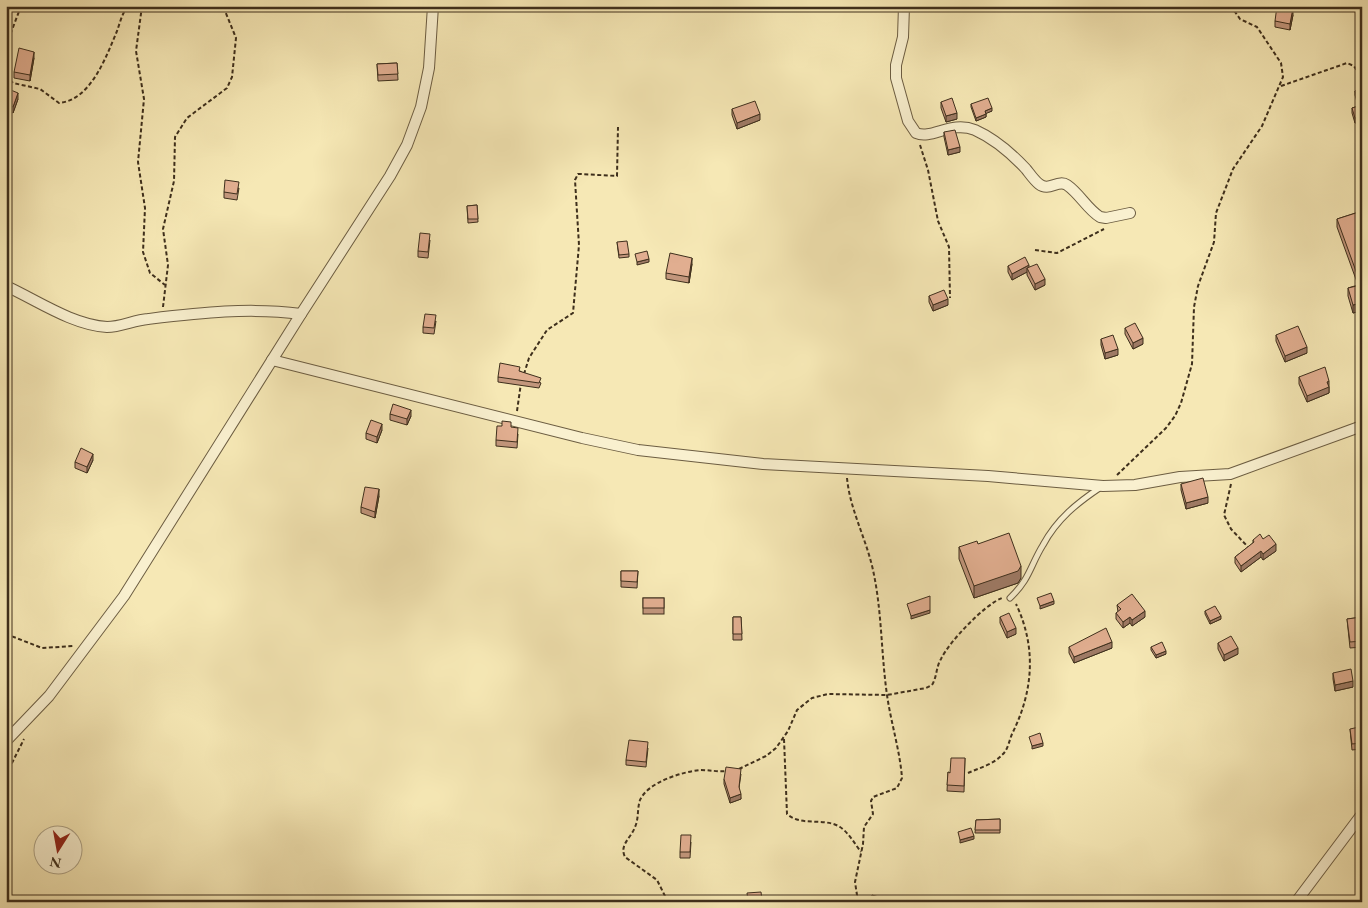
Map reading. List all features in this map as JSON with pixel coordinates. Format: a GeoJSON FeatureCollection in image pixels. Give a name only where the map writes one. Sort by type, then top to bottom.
{"type":"FeatureCollection","features":[{"type":"Feature","properties":{"kind":"street"},"geometry":{"type":"LineString","coordinates":[[6,741],[49,696],[124,596],[390,176],[407,145],[421,107],[429,68],[433,6]]}},
{"type":"Feature","properties":{"kind":"street"},"geometry":{"type":"LineString","coordinates":[[904,6],[903,37],[896,64],[896,78],[908,121],[916,133],[928,135],[951,127],[973,129],[987,136],[1013,156],[1039,184],[1050,188],[1064,184],[1095,214],[1106,218],[1130,213]]}},
{"type":"Feature","properties":{"kind":"street"},"geometry":{"type":"LineString","coordinates":[[8,287],[73,318],[106,327],[165,317],[242,310],[301,314]]}},
{"type":"Feature","properties":{"kind":"street"},"geometry":{"type":"LineString","coordinates":[[272,360],[582,438],[638,450],[763,464],[988,476],[1103,486],[1135,485],[1180,477],[1230,474],[1362,426]]}},
{"type":"Feature","properties":{"kind":"street"},"geometry":{"type":"LineString","coordinates":[[1296,902],[1362,814]]}},
{"type":"Feature","properties":{"kind":"lane"},"geometry":{"type":"LineString","coordinates":[[1010,598],[1030,575],[1042,546],[1053,528],[1067,512],[1103,486]]}},
{"type":"Feature","properties":{"kind":"path"},"geometry":{"type":"LineString","coordinates":[[6,46],[20,6]]}},
{"type":"Feature","properties":{"kind":"path"},"geometry":{"type":"LineString","coordinates":[[6,75],[13,83],[40,89],[59,103],[68,102],[79,96],[96,77],[128,6]]}},
{"type":"Feature","properties":{"kind":"path"},"geometry":{"type":"LineString","coordinates":[[142,6],[136,51],[144,99],[138,162],[145,208],[143,252],[150,273],[158,282],[165,285]]}},
{"type":"Feature","properties":{"kind":"path"},"geometry":{"type":"LineString","coordinates":[[165,317],[163,300],[168,265],[163,229],[174,181],[175,137],[187,118],[227,88],[232,77],[236,38],[223,6]]}},
{"type":"Feature","properties":{"kind":"path"},"geometry":{"type":"LineString","coordinates":[[1103,486],[1131,464],[1176,416],[1192,364],[1194,307],[1198,286],[1214,242],[1217,210],[1233,169],[1262,126],[1283,77],[1281,63],[1257,26],[1240,19],[1231,6]]}},
{"type":"Feature","properties":{"kind":"path"},"geometry":{"type":"LineString","coordinates":[[1280,87],[1347,63],[1354,66],[1362,79]]}},
{"type":"Feature","properties":{"kind":"path"},"geometry":{"type":"LineString","coordinates":[[516,420],[522,380],[529,358],[547,330],[560,320],[572,315],[574,310],[579,245],[576,176],[581,174],[617,176],[618,127]]}},
{"type":"Feature","properties":{"kind":"path"},"geometry":{"type":"LineString","coordinates":[[916,133],[928,170],[938,221],[949,246],[950,298]]}},
{"type":"Feature","properties":{"kind":"path"},"geometry":{"type":"LineString","coordinates":[[1035,250],[1057,253],[1106,227],[1116,217]]}},
{"type":"Feature","properties":{"kind":"path"},"geometry":{"type":"LineString","coordinates":[[846,468],[850,504],[864,537],[880,608],[887,695],[902,778],[897,788],[873,797],[871,801],[873,814],[864,827],[855,882],[857,895],[853,902]]}},
{"type":"Feature","properties":{"kind":"path"},"geometry":{"type":"LineString","coordinates":[[1230,474],[1230,494],[1225,504],[1224,515],[1231,529],[1248,547]]}},
{"type":"Feature","properties":{"kind":"path"},"geometry":{"type":"LineString","coordinates":[[668,902],[657,880],[625,858],[622,852],[625,842],[636,826],[643,795],[655,785],[691,772],[740,769],[766,756],[784,738],[797,710],[812,698],[828,694],[887,695],[926,688],[932,685],[939,662],[950,643],[992,603],[1001,598],[1010,598],[1018,610],[1031,660],[1029,685],[1020,717],[1003,754],[968,773]]}},
{"type":"Feature","properties":{"kind":"path"},"geometry":{"type":"LineString","coordinates":[[6,634],[42,648],[76,645]]}},
{"type":"Feature","properties":{"kind":"path"},"geometry":{"type":"LineString","coordinates":[[784,738],[787,814],[795,819],[839,826],[860,852]]}},
{"type":"Feature","properties":{"kind":"building"},"geometry":{"type":"Polygon","coordinates":[[[1277,6],[1293,8],[1290,24],[1275,21],[1277,6]]]}},
{"type":"Feature","properties":{"kind":"building"},"geometry":{"type":"Polygon","coordinates":[[[19,48],[34,52],[30,75],[14,72],[19,48]]]}},
{"type":"Feature","properties":{"kind":"building"},"geometry":{"type":"Polygon","coordinates":[[[397,63],[398,74],[378,75],[377,64],[397,63]]]}},
{"type":"Feature","properties":{"kind":"building"},"geometry":{"type":"Polygon","coordinates":[[[6,88],[18,93],[13,107],[6,104],[6,88]]]}},
{"type":"Feature","properties":{"kind":"building"},"geometry":{"type":"Polygon","coordinates":[[[1362,89],[1362,116],[1355,118],[1352,108],[1359,106],[1355,91],[1362,89]]]}},
{"type":"Feature","properties":{"kind":"building"},"geometry":{"type":"Polygon","coordinates":[[[952,98],[957,113],[946,116],[941,102],[952,98]]]}},
{"type":"Feature","properties":{"kind":"building"},"geometry":{"type":"Polygon","coordinates":[[[988,98],[992,108],[985,111],[986,114],[976,118],[971,104],[988,98]]]}},
{"type":"Feature","properties":{"kind":"building"},"geometry":{"type":"Polygon","coordinates":[[[755,101],[760,114],[737,123],[732,109],[755,101]]]}},
{"type":"Feature","properties":{"kind":"building"},"geometry":{"type":"Polygon","coordinates":[[[955,130],[960,147],[948,150],[944,132],[955,130]]]}},
{"type":"Feature","properties":{"kind":"building"},"geometry":{"type":"Polygon","coordinates":[[[225,180],[239,182],[237,194],[224,192],[225,180]]]}},
{"type":"Feature","properties":{"kind":"building"},"geometry":{"type":"Polygon","coordinates":[[[477,205],[478,219],[468,219],[467,206],[477,205]]]}},
{"type":"Feature","properties":{"kind":"building"},"geometry":{"type":"Polygon","coordinates":[[[1362,211],[1362,313],[1357,304],[1353,305],[1348,288],[1361,285],[1337,219],[1362,211]]]}},
{"type":"Feature","properties":{"kind":"building"},"geometry":{"type":"Polygon","coordinates":[[[420,233],[430,234],[428,252],[418,251],[420,233]]]}},
{"type":"Feature","properties":{"kind":"building"},"geometry":{"type":"Polygon","coordinates":[[[627,241],[629,254],[619,255],[617,242],[627,241]]]}},
{"type":"Feature","properties":{"kind":"building"},"geometry":{"type":"Polygon","coordinates":[[[647,251],[649,259],[637,262],[635,254],[647,251]]]}},
{"type":"Feature","properties":{"kind":"building"},"geometry":{"type":"Polygon","coordinates":[[[670,253],[692,258],[689,277],[666,273],[670,253]]]}},
{"type":"Feature","properties":{"kind":"building"},"geometry":{"type":"Polygon","coordinates":[[[1025,257],[1029,265],[1012,274],[1008,266],[1025,257]]]}},
{"type":"Feature","properties":{"kind":"building"},"geometry":{"type":"Polygon","coordinates":[[[1037,264],[1045,279],[1035,284],[1027,268],[1037,264]]]}},
{"type":"Feature","properties":{"kind":"building"},"geometry":{"type":"Polygon","coordinates":[[[944,290],[948,299],[933,305],[929,296],[944,290]]]}},
{"type":"Feature","properties":{"kind":"building"},"geometry":{"type":"Polygon","coordinates":[[[425,314],[436,315],[434,328],[423,327],[425,314]]]}},
{"type":"Feature","properties":{"kind":"building"},"geometry":{"type":"Polygon","coordinates":[[[1135,323],[1143,338],[1133,343],[1125,328],[1135,323]]]}},
{"type":"Feature","properties":{"kind":"building"},"geometry":{"type":"Polygon","coordinates":[[[1298,326],[1307,347],[1285,356],[1276,335],[1298,326]]]}},
{"type":"Feature","properties":{"kind":"building"},"geometry":{"type":"Polygon","coordinates":[[[1113,335],[1118,349],[1105,353],[1101,339],[1113,335]]]}},
{"type":"Feature","properties":{"kind":"building"},"geometry":{"type":"Polygon","coordinates":[[[500,363],[520,367],[519,371],[541,378],[539,383],[498,377],[500,363]]]}},
{"type":"Feature","properties":{"kind":"building"},"geometry":{"type":"Polygon","coordinates":[[[1325,367],[1329,387],[1307,396],[1299,377],[1325,367]]]}},
{"type":"Feature","properties":{"kind":"building"},"geometry":{"type":"Polygon","coordinates":[[[393,404],[411,410],[407,419],[390,414],[393,404]]]}},
{"type":"Feature","properties":{"kind":"building"},"geometry":{"type":"Polygon","coordinates":[[[371,420],[382,424],[377,437],[366,433],[371,420]]]}},
{"type":"Feature","properties":{"kind":"building"},"geometry":{"type":"Polygon","coordinates":[[[502,421],[511,422],[511,427],[518,428],[517,442],[496,440],[497,426],[502,426],[502,421]]]}},
{"type":"Feature","properties":{"kind":"building"},"geometry":{"type":"Polygon","coordinates":[[[81,448],[93,454],[87,467],[75,462],[81,448]]]}},
{"type":"Feature","properties":{"kind":"building"},"geometry":{"type":"Polygon","coordinates":[[[1203,478],[1208,497],[1186,503],[1181,484],[1203,478]]]}},
{"type":"Feature","properties":{"kind":"building"},"geometry":{"type":"Polygon","coordinates":[[[365,487],[379,489],[375,512],[361,507],[365,487]]]}},
{"type":"Feature","properties":{"kind":"building"},"geometry":{"type":"Polygon","coordinates":[[[1009,533],[1021,566],[1018,571],[974,586],[959,547],[977,541],[978,544],[1009,533]]]}},
{"type":"Feature","properties":{"kind":"building"},"geometry":{"type":"Polygon","coordinates":[[[1260,534],[1263,539],[1269,535],[1276,544],[1263,554],[1261,551],[1241,566],[1235,557],[1254,542],[1253,540],[1260,534]]]}},
{"type":"Feature","properties":{"kind":"building"},"geometry":{"type":"Polygon","coordinates":[[[621,571],[638,571],[637,582],[621,581],[621,571]]]}},
{"type":"Feature","properties":{"kind":"building"},"geometry":{"type":"Polygon","coordinates":[[[1051,593],[1054,601],[1040,606],[1037,598],[1051,593]]]}},
{"type":"Feature","properties":{"kind":"building"},"geometry":{"type":"Polygon","coordinates":[[[1132,594],[1145,611],[1132,620],[1130,617],[1123,622],[1116,613],[1121,609],[1117,605],[1132,594]]]}},
{"type":"Feature","properties":{"kind":"building"},"geometry":{"type":"Polygon","coordinates":[[[930,596],[930,610],[911,616],[907,604],[930,596]]]}},
{"type":"Feature","properties":{"kind":"building"},"geometry":{"type":"Polygon","coordinates":[[[643,598],[664,598],[664,608],[643,608],[643,598]]]}},
{"type":"Feature","properties":{"kind":"building"},"geometry":{"type":"Polygon","coordinates":[[[1215,606],[1221,616],[1210,621],[1205,611],[1215,606]]]}},
{"type":"Feature","properties":{"kind":"building"},"geometry":{"type":"Polygon","coordinates":[[[1009,613],[1016,628],[1007,632],[1000,617],[1009,613]]]}},
{"type":"Feature","properties":{"kind":"building"},"geometry":{"type":"Polygon","coordinates":[[[733,617],[741,617],[742,634],[733,634],[733,617]]]}},
{"type":"Feature","properties":{"kind":"building"},"geometry":{"type":"Polygon","coordinates":[[[1362,617],[1362,641],[1350,642],[1347,619],[1362,617]]]}},
{"type":"Feature","properties":{"kind":"building"},"geometry":{"type":"Polygon","coordinates":[[[1106,628],[1112,642],[1074,657],[1069,647],[1106,628]]]}},
{"type":"Feature","properties":{"kind":"building"},"geometry":{"type":"Polygon","coordinates":[[[1231,636],[1238,648],[1224,655],[1218,643],[1231,636]]]}},
{"type":"Feature","properties":{"kind":"building"},"geometry":{"type":"Polygon","coordinates":[[[1162,642],[1166,651],[1156,655],[1151,647],[1162,642]]]}},
{"type":"Feature","properties":{"kind":"building"},"geometry":{"type":"Polygon","coordinates":[[[1351,669],[1353,681],[1335,685],[1333,673],[1351,669]]]}},
{"type":"Feature","properties":{"kind":"building"},"geometry":{"type":"Polygon","coordinates":[[[1359,727],[1361,743],[1352,744],[1350,729],[1359,727]]]}},
{"type":"Feature","properties":{"kind":"building"},"geometry":{"type":"Polygon","coordinates":[[[1040,733],[1043,743],[1032,746],[1029,737],[1040,733]]]}},
{"type":"Feature","properties":{"kind":"building"},"geometry":{"type":"Polygon","coordinates":[[[629,740],[648,742],[646,762],[626,760],[629,740]]]}},
{"type":"Feature","properties":{"kind":"building"},"geometry":{"type":"Polygon","coordinates":[[[951,758],[965,758],[964,786],[947,785],[951,758]]]}},
{"type":"Feature","properties":{"kind":"building"},"geometry":{"type":"Polygon","coordinates":[[[726,767],[741,769],[739,787],[741,794],[730,798],[724,779],[726,767]]]}},
{"type":"Feature","properties":{"kind":"building"},"geometry":{"type":"Polygon","coordinates":[[[1000,819],[1000,830],[975,830],[976,820],[1000,819]]]}},
{"type":"Feature","properties":{"kind":"building"},"geometry":{"type":"Polygon","coordinates":[[[971,828],[974,836],[960,840],[958,832],[971,828]]]}},
{"type":"Feature","properties":{"kind":"building"},"geometry":{"type":"Polygon","coordinates":[[[681,835],[691,835],[690,852],[680,852],[681,835]]]}},
{"type":"Feature","properties":{"kind":"building"},"geometry":{"type":"Polygon","coordinates":[[[761,892],[762,900],[748,902],[747,893],[761,892]]]}},
{"type":"Feature","properties":{"kind":"building"},"geometry":{"type":"Polygon","coordinates":[[[872,895],[886,899],[885,902],[870,902],[872,895]]]}}]}
